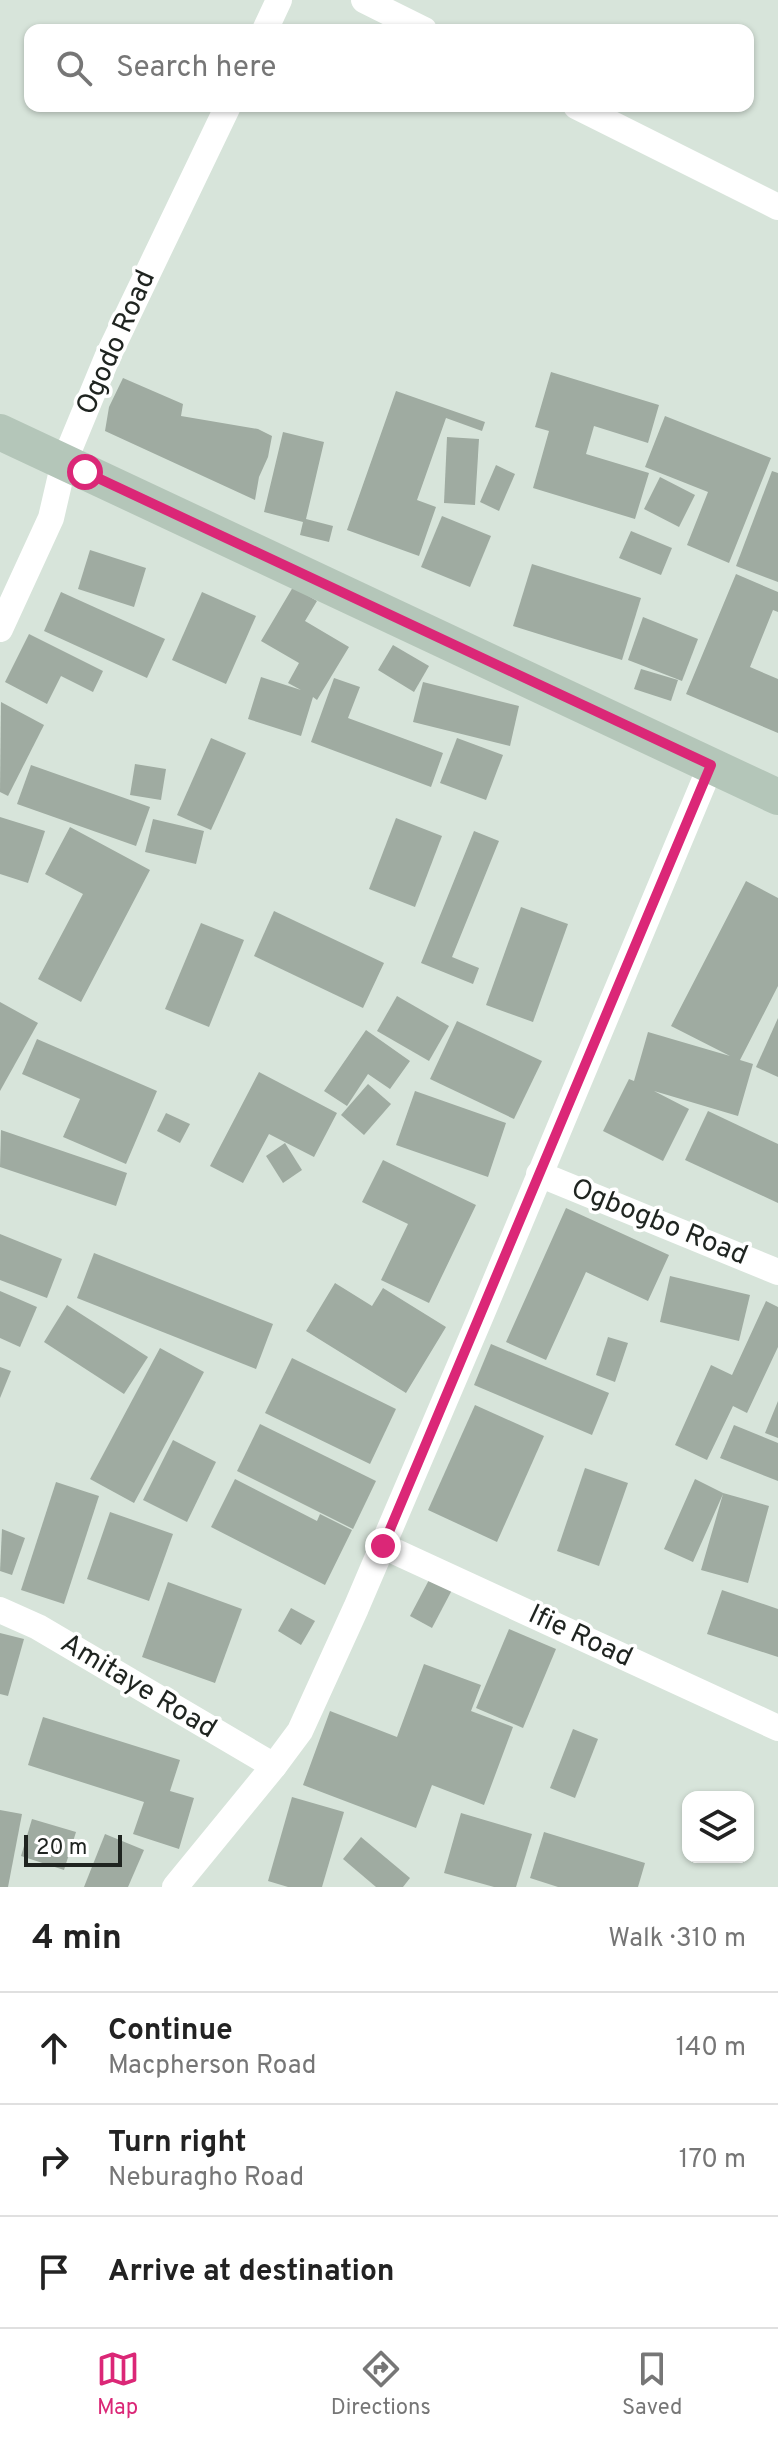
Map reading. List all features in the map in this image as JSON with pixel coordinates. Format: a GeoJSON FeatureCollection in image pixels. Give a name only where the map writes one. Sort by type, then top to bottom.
{"type":"FeatureCollection","features":[{"type":"Feature","properties":{"kind":"street"},"geometry":{"type":"LineString","coordinates":[[268,24],[279,0]]}},
{"type":"Feature","properties":{"kind":"street"},"geometry":{"type":"LineString","coordinates":[[364,0],[412,24]]}},
{"type":"Feature","properties":{"kind":"street","name":"Ogodo Road"},"geometry":{"type":"LineString","coordinates":[[0,629],[51,518],[64,462],[107,358],[225,112]]}},
{"type":"Feature","properties":{"kind":"street"},"geometry":{"type":"LineString","coordinates":[[588,112],[778,207]]}},
{"type":"Feature","properties":{"kind":"street"},"geometry":{"type":"LineString","coordinates":[[0,432],[778,797]]}},
{"type":"Feature","properties":{"kind":"street"},"geometry":{"type":"LineString","coordinates":[[175,1887],[300,1731],[383,1546],[711,765]]}},
{"type":"Feature","properties":{"kind":"street","name":"Ogbogbo Road"},"geometry":{"type":"LineString","coordinates":[[539,1174],[778,1272]]}},
{"type":"Feature","properties":{"kind":"street","name":"Ifie Road"},"geometry":{"type":"LineString","coordinates":[[383,1546],[778,1728]]}},
{"type":"Feature","properties":{"kind":"street","name":"Amitaye Road"},"geometry":{"type":"LineString","coordinates":[[0,1610],[38,1627],[274,1766]]}},
{"type":"Feature","properties":{"kind":"building"},"geometry":{"type":"Polygon","coordinates":[[[551,372],[659,405],[648,443],[594,426],[586,454],[649,473],[635,519],[533,488],[549,431],[535,427],[551,372]]]}},
{"type":"Feature","properties":{"kind":"building"},"geometry":{"type":"Polygon","coordinates":[[[123,378],[183,404],[181,416],[258,429],[272,436],[255,500],[105,431],[109,407],[123,378]]]}},
{"type":"Feature","properties":{"kind":"building"},"geometry":{"type":"Polygon","coordinates":[[[396,391],[485,422],[482,431],[446,418],[417,500],[436,507],[419,556],[347,530],[396,391]]]}},
{"type":"Feature","properties":{"kind":"building"},"geometry":{"type":"Polygon","coordinates":[[[665,416],[771,458],[729,563],[687,545],[708,492],[645,467],[665,416]]]}},
{"type":"Feature","properties":{"kind":"building"},"geometry":{"type":"Polygon","coordinates":[[[283,432],[324,442],[306,519],[333,526],[329,542],[300,535],[303,522],[264,512],[283,432]]]}},
{"type":"Feature","properties":{"kind":"building"},"geometry":{"type":"Polygon","coordinates":[[[447,437],[479,439],[475,505],[444,503],[447,437]]]}},
{"type":"Feature","properties":{"kind":"building"},"geometry":{"type":"Polygon","coordinates":[[[496,465],[515,474],[499,511],[480,502],[496,465]]]}},
{"type":"Feature","properties":{"kind":"building"},"geometry":{"type":"Polygon","coordinates":[[[772,471],[778,473],[778,582],[736,566],[772,471]]]}},
{"type":"Feature","properties":{"kind":"building"},"geometry":{"type":"Polygon","coordinates":[[[660,477],[695,495],[679,527],[644,509],[660,477]]]}},
{"type":"Feature","properties":{"kind":"building"},"geometry":{"type":"Polygon","coordinates":[[[442,516],[491,536],[470,587],[421,567],[442,516]]]}},
{"type":"Feature","properties":{"kind":"building"},"geometry":{"type":"Polygon","coordinates":[[[631,531],[672,548],[661,575],[619,558],[631,531]]]}},
{"type":"Feature","properties":{"kind":"building"},"geometry":{"type":"Polygon","coordinates":[[[90,550],[146,568],[134,607],[78,589],[90,550]]]}},
{"type":"Feature","properties":{"kind":"building"},"geometry":{"type":"Polygon","coordinates":[[[532,564],[641,598],[622,660],[513,626],[532,564]]]}},
{"type":"Feature","properties":{"kind":"building"},"geometry":{"type":"Polygon","coordinates":[[[736,574],[778,592],[778,612],[773,610],[750,667],[778,679],[778,733],[686,694],[736,574]]]}},
{"type":"Feature","properties":{"kind":"building"},"geometry":{"type":"Polygon","coordinates":[[[293,587],[317,601],[305,621],[349,647],[317,700],[313,697],[301,736],[248,719],[261,677],[301,690],[288,683],[299,663],[261,641],[293,587]]]}},
{"type":"Feature","properties":{"kind":"building"},"geometry":{"type":"Polygon","coordinates":[[[61,592],[165,639],[147,678],[44,631],[61,592]]]}},
{"type":"Feature","properties":{"kind":"building"},"geometry":{"type":"Polygon","coordinates":[[[202,592],[256,616],[226,684],[172,660],[202,592]]]}},
{"type":"Feature","properties":{"kind":"building"},"geometry":{"type":"Polygon","coordinates":[[[643,617],[698,639],[682,681],[628,660],[643,617]]]}},
{"type":"Feature","properties":{"kind":"building"},"geometry":{"type":"Polygon","coordinates":[[[29,634],[103,671],[93,692],[61,676],[47,704],[5,682],[29,634]]]}},
{"type":"Feature","properties":{"kind":"building"},"geometry":{"type":"Polygon","coordinates":[[[393,645],[429,666],[414,692],[378,670],[393,645]]]}},
{"type":"Feature","properties":{"kind":"building"},"geometry":{"type":"Polygon","coordinates":[[[641,669],[678,680],[671,701],[634,689],[641,669]]]}},
{"type":"Feature","properties":{"kind":"building"},"geometry":{"type":"Polygon","coordinates":[[[334,678],[360,687],[348,718],[443,753],[431,787],[311,742],[334,678]]]}},
{"type":"Feature","properties":{"kind":"building"},"geometry":{"type":"Polygon","coordinates":[[[423,682],[519,706],[510,746],[413,722],[423,682]]]}},
{"type":"Feature","properties":{"kind":"building"},"geometry":{"type":"Polygon","coordinates":[[[1,702],[44,725],[8,796],[0,792],[1,702]]]}},
{"type":"Feature","properties":{"kind":"building"},"geometry":{"type":"Polygon","coordinates":[[[211,738],[246,753],[211,830],[177,815],[211,738]]]}},
{"type":"Feature","properties":{"kind":"building"},"geometry":{"type":"Polygon","coordinates":[[[457,738],[503,755],[486,800],[440,783],[457,738]]]}},
{"type":"Feature","properties":{"kind":"building"},"geometry":{"type":"Polygon","coordinates":[[[135,764],[166,769],[161,800],[130,795],[135,764]]]}},
{"type":"Feature","properties":{"kind":"building"},"geometry":{"type":"Polygon","coordinates":[[[31,765],[150,807],[136,846],[17,804],[31,765]]]}},
{"type":"Feature","properties":{"kind":"building"},"geometry":{"type":"Polygon","coordinates":[[[0,817],[45,831],[28,883],[0,874],[0,817]]]}},
{"type":"Feature","properties":{"kind":"building"},"geometry":{"type":"Polygon","coordinates":[[[396,818],[442,836],[415,907],[369,889],[396,818]]]}},
{"type":"Feature","properties":{"kind":"building"},"geometry":{"type":"Polygon","coordinates":[[[153,819],[204,831],[196,864],[145,852],[153,819]]]}},
{"type":"Feature","properties":{"kind":"building"},"geometry":{"type":"Polygon","coordinates":[[[70,827],[150,870],[81,1002],[38,979],[83,894],[45,874],[70,827]]]}},
{"type":"Feature","properties":{"kind":"building"},"geometry":{"type":"Polygon","coordinates":[[[474,831],[499,841],[452,957],[479,968],[473,984],[421,963],[474,831]]]}},
{"type":"Feature","properties":{"kind":"building"},"geometry":{"type":"Polygon","coordinates":[[[746,881],[778,898],[778,986],[740,1060],[753,1064],[738,1116],[654,1091],[689,1109],[663,1161],[603,1131],[629,1079],[634,1081],[648,1032],[730,1056],[671,1026],[746,881]]]}},
{"type":"Feature","properties":{"kind":"building"},"geometry":{"type":"Polygon","coordinates":[[[521,907],[568,924],[533,1022],[486,1005],[521,907]]]}},
{"type":"Feature","properties":{"kind":"building"},"geometry":{"type":"Polygon","coordinates":[[[274,911],[384,963],[363,1008],[254,956],[274,911]]]}},
{"type":"Feature","properties":{"kind":"building"},"geometry":{"type":"Polygon","coordinates":[[[201,923],[244,940],[209,1027],[165,1009],[201,923]]]}},
{"type":"Feature","properties":{"kind":"building"},"geometry":{"type":"Polygon","coordinates":[[[397,996],[449,1026],[429,1061],[377,1031],[397,996]]]}},
{"type":"Feature","properties":{"kind":"building"},"geometry":{"type":"Polygon","coordinates":[[[0,1002],[38,1023],[0,1091],[0,1002]]]}},
{"type":"Feature","properties":{"kind":"building"},"geometry":{"type":"Polygon","coordinates":[[[778,1018],[778,1077],[756,1067],[778,1018]]]}},
{"type":"Feature","properties":{"kind":"building"},"geometry":{"type":"Polygon","coordinates":[[[457,1021],[542,1061],[514,1119],[430,1079],[457,1021]]]}},
{"type":"Feature","properties":{"kind":"building"},"geometry":{"type":"Polygon","coordinates":[[[366,1030],[410,1061],[390,1089],[368,1074],[347,1106],[324,1091],[366,1030]]]}},
{"type":"Feature","properties":{"kind":"building"},"geometry":{"type":"Polygon","coordinates":[[[37,1039],[157,1091],[126,1164],[63,1137],[80,1099],[22,1074],[37,1039]]]}},
{"type":"Feature","properties":{"kind":"building"},"geometry":{"type":"Polygon","coordinates":[[[259,1072],[337,1113],[314,1157],[269,1134],[243,1183],[210,1166],[259,1072]]]}},
{"type":"Feature","properties":{"kind":"building"},"geometry":{"type":"Polygon","coordinates":[[[368,1084],[391,1104],[364,1135],[341,1115],[368,1084]]]}},
{"type":"Feature","properties":{"kind":"building"},"geometry":{"type":"Polygon","coordinates":[[[415,1091],[506,1123],[488,1177],[396,1145],[415,1091]]]}},
{"type":"Feature","properties":{"kind":"building"},"geometry":{"type":"Polygon","coordinates":[[[708,1111],[778,1144],[778,1203],[685,1160],[708,1111]]]}},
{"type":"Feature","properties":{"kind":"building"},"geometry":{"type":"Polygon","coordinates":[[[166,1113],[190,1124],[180,1143],[157,1131],[166,1113]]]}},
{"type":"Feature","properties":{"kind":"building"},"geometry":{"type":"Polygon","coordinates":[[[1,1130],[127,1173],[116,1206],[0,1167],[1,1130]]]}},
{"type":"Feature","properties":{"kind":"building"},"geometry":{"type":"Polygon","coordinates":[[[285,1143],[302,1170],[283,1183],[266,1156],[285,1143]]]}},
{"type":"Feature","properties":{"kind":"building"},"geometry":{"type":"Polygon","coordinates":[[[383,1160],[476,1205],[429,1303],[381,1280],[408,1224],[362,1202],[383,1160]]]}},
{"type":"Feature","properties":{"kind":"building"},"geometry":{"type":"Polygon","coordinates":[[[566,1208],[669,1255],[648,1301],[586,1272],[546,1360],[506,1342],[566,1208]]]}},
{"type":"Feature","properties":{"kind":"building"},"geometry":{"type":"Polygon","coordinates":[[[0,1234],[62,1259],[47,1298],[0,1280],[0,1234]]]}},
{"type":"Feature","properties":{"kind":"building"},"geometry":{"type":"Polygon","coordinates":[[[94,1253],[273,1324],[256,1369],[77,1298],[94,1253]]]}},
{"type":"Feature","properties":{"kind":"building"},"geometry":{"type":"Polygon","coordinates":[[[670,1276],[750,1295],[739,1341],[660,1322],[670,1276]]]}},
{"type":"Feature","properties":{"kind":"building"},"geometry":{"type":"Polygon","coordinates":[[[335,1283],[372,1306],[383,1288],[446,1327],[406,1393],[306,1331],[335,1283]]]}},
{"type":"Feature","properties":{"kind":"building"},"geometry":{"type":"Polygon","coordinates":[[[0,1291],[37,1307],[20,1347],[0,1338],[0,1291]]]}},
{"type":"Feature","properties":{"kind":"building"},"geometry":{"type":"Polygon","coordinates":[[[766,1301],[778,1307],[778,1347],[747,1413],[733,1406],[707,1460],[675,1445],[711,1365],[732,1375],[766,1301]]]}},
{"type":"Feature","properties":{"kind":"building"},"geometry":{"type":"Polygon","coordinates":[[[67,1305],[148,1357],[124,1394],[44,1342],[67,1305]]]}},
{"type":"Feature","properties":{"kind":"building"},"geometry":{"type":"Polygon","coordinates":[[[608,1337],[628,1343],[615,1382],[596,1375],[608,1337]]]}},
{"type":"Feature","properties":{"kind":"building"},"geometry":{"type":"Polygon","coordinates":[[[491,1344],[609,1393],[592,1435],[474,1385],[491,1344]]]}},
{"type":"Feature","properties":{"kind":"building"},"geometry":{"type":"Polygon","coordinates":[[[160,1348],[204,1372],[134,1503],[90,1479],[160,1348]]]}},
{"type":"Feature","properties":{"kind":"building"},"geometry":{"type":"Polygon","coordinates":[[[292,1358],[396,1409],[370,1464],[265,1413],[292,1358]]]}},
{"type":"Feature","properties":{"kind":"building"},"geometry":{"type":"Polygon","coordinates":[[[0,1367],[11,1371],[0,1398],[0,1367]]]}},
{"type":"Feature","properties":{"kind":"building"},"geometry":{"type":"Polygon","coordinates":[[[778,1401],[778,1438],[765,1433],[778,1401]]]}},
{"type":"Feature","properties":{"kind":"building"},"geometry":{"type":"Polygon","coordinates":[[[475,1405],[544,1436],[497,1542],[428,1510],[475,1405]]]}},
{"type":"Feature","properties":{"kind":"building"},"geometry":{"type":"Polygon","coordinates":[[[260,1424],[376,1481],[353,1529],[237,1471],[260,1424]]]}},
{"type":"Feature","properties":{"kind":"building"},"geometry":{"type":"Polygon","coordinates":[[[734,1425],[778,1443],[778,1481],[720,1458],[734,1425]]]}},
{"type":"Feature","properties":{"kind":"building"},"geometry":{"type":"Polygon","coordinates":[[[173,1440],[216,1462],[187,1522],[143,1500],[173,1440]]]}},
{"type":"Feature","properties":{"kind":"building"},"geometry":{"type":"Polygon","coordinates":[[[585,1468],[628,1483],[599,1566],[557,1551],[585,1468]]]}},
{"type":"Feature","properties":{"kind":"building"},"geometry":{"type":"Polygon","coordinates":[[[235,1479],[317,1521],[320,1514],[352,1530],[325,1585],[211,1527],[235,1479]]]}},
{"type":"Feature","properties":{"kind":"building"},"geometry":{"type":"Polygon","coordinates":[[[695,1479],[723,1493],[769,1506],[748,1583],[701,1570],[723,1494],[693,1562],[664,1549],[695,1479]]]}},
{"type":"Feature","properties":{"kind":"building"},"geometry":{"type":"Polygon","coordinates":[[[56,1482],[99,1496],[64,1604],[21,1590],[56,1482]]]}},
{"type":"Feature","properties":{"kind":"building"},"geometry":{"type":"Polygon","coordinates":[[[110,1512],[173,1534],[149,1601],[87,1579],[110,1512]]]}},
{"type":"Feature","properties":{"kind":"building"},"geometry":{"type":"Polygon","coordinates":[[[2,1529],[25,1538],[12,1575],[0,1571],[2,1529]]]}},
{"type":"Feature","properties":{"kind":"building"},"geometry":{"type":"Polygon","coordinates":[[[430,1578],[452,1590],[432,1628],[410,1616],[430,1578]]]}},
{"type":"Feature","properties":{"kind":"building"},"geometry":{"type":"Polygon","coordinates":[[[168,1582],[242,1609],[215,1683],[142,1657],[168,1582]]]}},
{"type":"Feature","properties":{"kind":"building"},"geometry":{"type":"Polygon","coordinates":[[[722,1590],[778,1609],[778,1657],[707,1634],[722,1590]]]}},
{"type":"Feature","properties":{"kind":"building"},"geometry":{"type":"Polygon","coordinates":[[[291,1608],[315,1621],[301,1645],[278,1631],[291,1608]]]}},
{"type":"Feature","properties":{"kind":"building"},"geometry":{"type":"Polygon","coordinates":[[[509,1629],[556,1649],[523,1728],[476,1708],[509,1629]]]}},
{"type":"Feature","properties":{"kind":"building"},"geometry":{"type":"Polygon","coordinates":[[[0,1633],[24,1639],[8,1696],[0,1694],[0,1633]]]}},
{"type":"Feature","properties":{"kind":"building"},"geometry":{"type":"Polygon","coordinates":[[[424,1664],[481,1685],[471,1711],[513,1727],[484,1805],[432,1785],[416,1828],[303,1785],[330,1711],[397,1737],[424,1664]]]}},
{"type":"Feature","properties":{"kind":"building"},"geometry":{"type":"Polygon","coordinates":[[[43,1717],[180,1760],[170,1791],[194,1798],[179,1849],[133,1834],[144,1802],[28,1765],[43,1717]]]}},
{"type":"Feature","properties":{"kind":"building"},"geometry":{"type":"Polygon","coordinates":[[[573,1729],[598,1739],[575,1798],[550,1788],[573,1729]]]}},
{"type":"Feature","properties":{"kind":"building"},"geometry":{"type":"Polygon","coordinates":[[[292,1797],[344,1812],[322,1887],[288,1887],[268,1881],[292,1797]]]}},
{"type":"Feature","properties":{"kind":"building"},"geometry":{"type":"Polygon","coordinates":[[[0,1810],[22,1814],[8,1887],[0,1887],[0,1810]]]}},
{"type":"Feature","properties":{"kind":"building"},"geometry":{"type":"Polygon","coordinates":[[[461,1813],[532,1834],[516,1887],[494,1887],[444,1873],[461,1813]]]}},
{"type":"Feature","properties":{"kind":"building"},"geometry":{"type":"Polygon","coordinates":[[[32,1819],[76,1832],[64,1870],[21,1856],[32,1819]]]}},
{"type":"Feature","properties":{"kind":"building"},"geometry":{"type":"Polygon","coordinates":[[[544,1832],[645,1863],[638,1887],[558,1887],[530,1878],[544,1832]]]}},
{"type":"Feature","properties":{"kind":"building"},"geometry":{"type":"Polygon","coordinates":[[[105,1834],[144,1850],[128,1887],[84,1887],[105,1834]]]}},
{"type":"Feature","properties":{"kind":"building"},"geometry":{"type":"Polygon","coordinates":[[[361,1837],[410,1878],[403,1887],[376,1887],[343,1859],[361,1837]]]}},
{"type":"Feature","properties":{"kind":"route"},"geometry":{"type":"LineString","coordinates":[[85,472],[711,765],[383,1546]]}}]}
